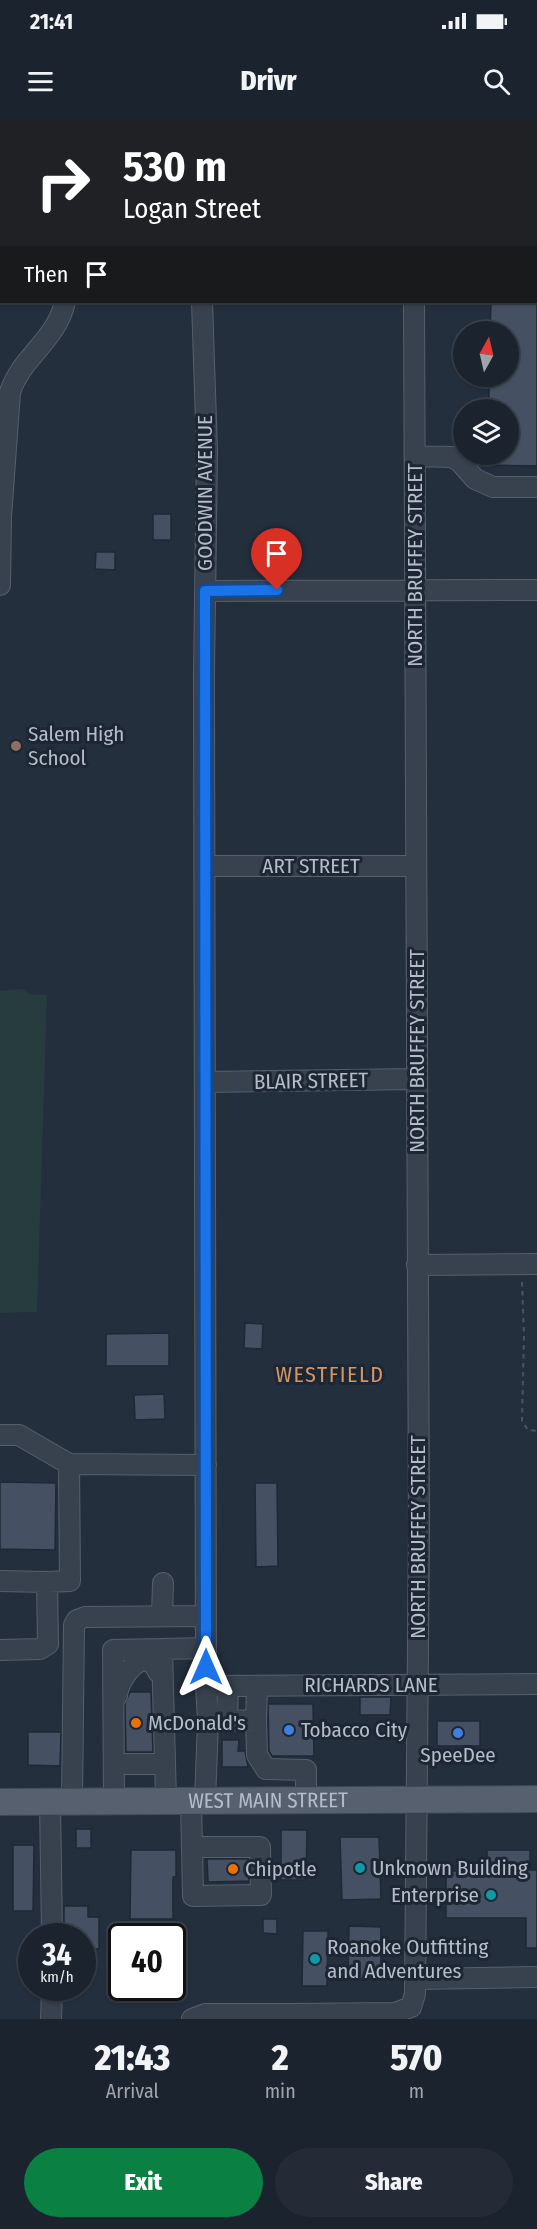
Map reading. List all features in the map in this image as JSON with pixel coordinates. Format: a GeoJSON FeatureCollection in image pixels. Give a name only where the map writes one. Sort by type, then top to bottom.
{"type":"FeatureCollection","features":[{"type":"Feature","properties":{"kind":"main road","name":"WEST MAIN STREET"},"geometry":{"type":"LineString","coordinates":[[0,1802],[537,1799]]}},
{"type":"Feature","properties":{"kind":"street"},"geometry":{"type":"LineString","coordinates":[[0,585],[2,491],[10,392],[18,373],[54,330],[65,303]]}},
{"type":"Feature","properties":{"kind":"street","name":"GOODWIN AVENUE"},"geometry":{"type":"LineString","coordinates":[[187,1801],[217,1720],[206,1686],[205,591],[207,451],[202,303]]}},
{"type":"Feature","properties":{"kind":"street","name":"NORTH BRUFFEY STREET"},"geometry":{"type":"LineString","coordinates":[[292,2017],[395,2013],[411,2007],[416,1979],[418,1685],[414,303]]}},
{"type":"Feature","properties":{"kind":"street"},"geometry":{"type":"LineString","coordinates":[[415,456],[452,457],[460,462],[475,479],[493,487],[537,487]]}},
{"type":"Feature","properties":{"kind":"street"},"geometry":{"type":"LineString","coordinates":[[205,591],[537,590]]}},
{"type":"Feature","properties":{"kind":"street","name":"ART STREET"},"geometry":{"type":"LineString","coordinates":[[205,866],[416,866]]}},
{"type":"Feature","properties":{"kind":"street","name":"BLAIR STREET"},"geometry":{"type":"LineString","coordinates":[[205,1082],[417,1079]]}},
{"type":"Feature","properties":{"kind":"street"},"geometry":{"type":"LineString","coordinates":[[417,1265],[529,1264]]}},
{"type":"Feature","properties":{"kind":"street"},"geometry":{"type":"LineString","coordinates":[[0,1435],[20,1435],[69,1464],[206,1465]]}},
{"type":"Feature","properties":{"kind":"street"},"geometry":{"type":"LineString","coordinates":[[0,1581],[70,1581],[69,1464]]}},
{"type":"Feature","properties":{"kind":"street"},"geometry":{"type":"LineString","coordinates":[[0,1650],[40,1649],[48,1644],[47,1582]]}},
{"type":"Feature","properties":{"kind":"street"},"geometry":{"type":"LineString","coordinates":[[162,1616],[163,1583]]}},
{"type":"Feature","properties":{"kind":"street"},"geometry":{"type":"LineString","coordinates":[[47,1619],[206,1616]]}},
{"type":"Feature","properties":{"kind":"street"},"geometry":{"type":"LineString","coordinates":[[53,1923],[74,1625],[77,1620]]}},
{"type":"Feature","properties":{"kind":"street"},"geometry":{"type":"LineString","coordinates":[[114,1801],[113,1650],[206,1648]]}},
{"type":"Feature","properties":{"kind":"street"},"geometry":{"type":"LineString","coordinates":[[162,1649],[165,1764],[187,1801],[192,1847]]}},
{"type":"Feature","properties":{"kind":"street"},"geometry":{"type":"LineString","coordinates":[[114,1758],[118,1742],[117,1692],[126,1672],[132,1665],[140,1662],[148,1662],[158,1671],[158,1737],[164,1744]]}},
{"type":"Feature","properties":{"kind":"street","name":"RICHARDS LANE"},"geometry":{"type":"LineString","coordinates":[[206,1686],[537,1684]]}},
{"type":"Feature","properties":{"kind":"street"},"geometry":{"type":"LineString","coordinates":[[228,1686],[217,1720],[256,1720]]}},
{"type":"Feature","properties":{"kind":"street"},"geometry":{"type":"LineString","coordinates":[[257,1686],[257,1755],[266,1769],[267,1801]]}},
{"type":"Feature","properties":{"kind":"street"},"geometry":{"type":"LineString","coordinates":[[114,1758],[165,1764]]}},
{"type":"Feature","properties":{"kind":"street"},"geometry":{"type":"LineString","coordinates":[[266,1769],[306,1770],[306,1800]]}},
{"type":"Feature","properties":{"kind":"street"},"geometry":{"type":"LineString","coordinates":[[416,1979],[537,1977]]}},
{"type":"Feature","properties":{"kind":"street"},"geometry":{"type":"LineString","coordinates":[[51,2019],[52,2001]]}},
{"type":"Feature","properties":{"kind":"street"},"geometry":{"type":"LineString","coordinates":[[192,2019],[205,2014],[292,2017]]}},
{"type":"Feature","properties":{"kind":"path"},"geometry":{"type":"LineString","coordinates":[[529,1264],[524,1335],[522,1421],[528,1430],[537,1431]]}},
{"type":"Feature","properties":{"kind":"green space"},"geometry":{"type":"Polygon","coordinates":[[[22,989],[30,994],[47,995],[37,1312],[0,1313],[0,991],[22,989]]]}},
{"type":"Feature","properties":{"kind":"building"},"geometry":{"type":"Polygon","coordinates":[[[491,303],[537,303],[537,466],[487,465],[519,465],[519,399],[489,399],[489,387],[519,387],[519,321],[490,321],[491,303]]]}},
{"type":"Feature","properties":{"kind":"building"},"geometry":{"type":"Polygon","coordinates":[[[153,514],[171,514],[171,540],[153,540],[153,514]]]}},
{"type":"Feature","properties":{"kind":"building"},"geometry":{"type":"Polygon","coordinates":[[[96,552],[115,552],[115,570],[95,569],[96,552]]]}},
{"type":"Feature","properties":{"kind":"building"},"geometry":{"type":"Polygon","coordinates":[[[245,1323],[263,1324],[262,1349],[244,1348],[245,1323]]]}},
{"type":"Feature","properties":{"kind":"building"},"geometry":{"type":"Polygon","coordinates":[[[169,1333],[169,1366],[106,1366],[106,1334],[169,1333]]]}},
{"type":"Feature","properties":{"kind":"building"},"geometry":{"type":"Polygon","coordinates":[[[164,1394],[165,1419],[135,1420],[134,1395],[164,1394]]]}},
{"type":"Feature","properties":{"kind":"building"},"geometry":{"type":"Polygon","coordinates":[[[0,1482],[56,1483],[55,1550],[0,1549],[0,1482]]]}},
{"type":"Feature","properties":{"kind":"building"},"geometry":{"type":"Polygon","coordinates":[[[255,1483],[277,1483],[278,1566],[256,1567],[255,1483]]]}},
{"type":"Feature","properties":{"kind":"building","name":"McDonald's"},"geometry":{"type":"Polygon","coordinates":[[[130,1692],[151,1692],[153,1752],[126,1752],[125,1704],[130,1692]]]}},
{"type":"Feature","properties":{"kind":"building"},"geometry":{"type":"Polygon","coordinates":[[[360,1697],[391,1697],[390,1715],[360,1715],[360,1697]]]}},
{"type":"Feature","properties":{"kind":"building","name":"Tobacco City"},"geometry":{"type":"Polygon","coordinates":[[[268,1704],[313,1704],[314,1756],[272,1756],[269,1751],[268,1704]]]}},
{"type":"Feature","properties":{"kind":"building","name":"SpeeDee"},"geometry":{"type":"Polygon","coordinates":[[[437,1721],[480,1721],[480,1746],[437,1746],[437,1721]]]}},
{"type":"Feature","properties":{"kind":"building"},"geometry":{"type":"Polygon","coordinates":[[[28,1732],[61,1732],[60,1766],[28,1765],[28,1732]]]}},
{"type":"Feature","properties":{"kind":"building"},"geometry":{"type":"Polygon","coordinates":[[[222,1740],[239,1740],[238,1751],[245,1751],[248,1767],[222,1767],[222,1740]]]}},
{"type":"Feature","properties":{"kind":"building"},"geometry":{"type":"Polygon","coordinates":[[[76,1829],[91,1829],[91,1848],[76,1848],[76,1829]]]}},
{"type":"Feature","properties":{"kind":"building"},"geometry":{"type":"Polygon","coordinates":[[[281,1830],[307,1830],[306,1880],[281,1880],[281,1830]]]}},
{"type":"Feature","properties":{"kind":"building","name":"Unknown Building"},"geometry":{"type":"Polygon","coordinates":[[[340,1837],[379,1837],[381,1899],[342,1900],[340,1837]]]}},
{"type":"Feature","properties":{"kind":"building"},"geometry":{"type":"Polygon","coordinates":[[[13,1845],[34,1845],[33,1911],[13,1911],[13,1845]]]}},
{"type":"Feature","properties":{"kind":"building"},"geometry":{"type":"Polygon","coordinates":[[[131,1850],[176,1850],[176,1877],[173,1877],[173,1919],[130,1919],[131,1850]]]}},
{"type":"Feature","properties":{"kind":"building","name":"Enterprise"},"geometry":{"type":"Polygon","coordinates":[[[487,1850],[530,1850],[530,1870],[537,1870],[537,1948],[526,1948],[526,1918],[446,1918],[446,1871],[487,1871],[487,1850]]]}},
{"type":"Feature","properties":{"kind":"building"},"geometry":{"type":"Polygon","coordinates":[[[207,1859],[248,1859],[249,1881],[208,1882],[207,1859]]]}},
{"type":"Feature","properties":{"kind":"building"},"geometry":{"type":"Polygon","coordinates":[[[64,1906],[88,1906],[88,1917],[99,1917],[99,1949],[96,1949],[96,1923],[64,1923],[64,1906]]]}},
{"type":"Feature","properties":{"kind":"building"},"geometry":{"type":"Polygon","coordinates":[[[263,1919],[277,1919],[277,1934],[263,1933],[263,1919]]]}},
{"type":"Feature","properties":{"kind":"building"},"geometry":{"type":"Polygon","coordinates":[[[349,1926],[381,1927],[381,1979],[348,1979],[349,1926]]]}},
{"type":"Feature","properties":{"kind":"building","name":"Roanoke Outfitting and Adventures"},"geometry":{"type":"Polygon","coordinates":[[[303,1931],[328,1931],[327,1986],[302,1986],[303,1931]]]}},
{"type":"Feature","properties":{"kind":"place","name":"Salem High School"},"geometry":{"type":"Point","coordinates":[16,746]}},
{"type":"Feature","properties":{"kind":"place","name":"McDonald's"},"geometry":{"type":"Point","coordinates":[136,1723]}},
{"type":"Feature","properties":{"kind":"place","name":"Tobacco City"},"geometry":{"type":"Point","coordinates":[289,1730]}},
{"type":"Feature","properties":{"kind":"place","name":"SpeeDee"},"geometry":{"type":"Point","coordinates":[458,1733]}},
{"type":"Feature","properties":{"kind":"place","name":"Unknown Building"},"geometry":{"type":"Point","coordinates":[360,1868]}},
{"type":"Feature","properties":{"kind":"place","name":"Chipotle"},"geometry":{"type":"Point","coordinates":[233,1869]}},
{"type":"Feature","properties":{"kind":"place","name":"Enterprise"},"geometry":{"type":"Point","coordinates":[491,1895]}},
{"type":"Feature","properties":{"kind":"place","name":"Roanoke Outfitting and Adventures"},"geometry":{"type":"Point","coordinates":[315,1959]}},
{"type":"Feature","properties":{"kind":"district","name":"WESTFIELD"},"geometry":{"type":"Point","coordinates":[330,1374]}},
{"type":"Feature","properties":{"kind":"route"},"geometry":{"type":"LineString","coordinates":[[206,1667],[205,591],[277,590]]}}]}
